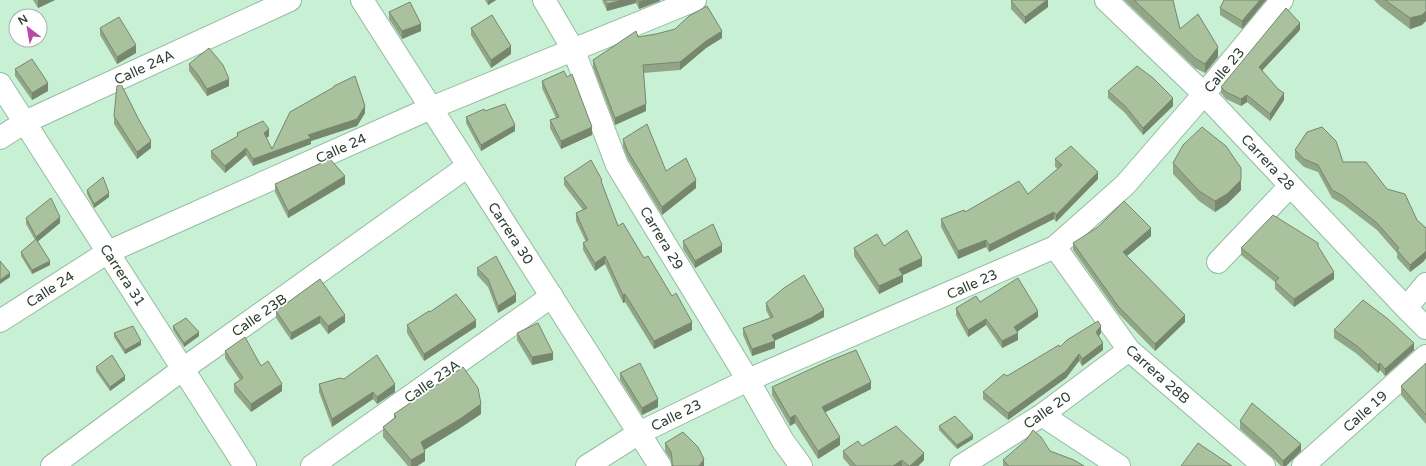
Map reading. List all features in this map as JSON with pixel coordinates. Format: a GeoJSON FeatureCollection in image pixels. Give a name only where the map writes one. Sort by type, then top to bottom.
{"type":"FeatureCollection","features":[{"type":"Feature","properties":{"kind":"street","name":"Calle 24A"},"geometry":{"type":"LineString","coordinates":[[0,138],[25,122],[290,0]]}},
{"type":"Feature","properties":{"kind":"street","name":"Carrera 30"},"geometry":{"type":"LineString","coordinates":[[362,0],[660,466]]}},
{"type":"Feature","properties":{"kind":"street","name":"Carrera 29"},"geometry":{"type":"LineString","coordinates":[[544,0],[574,51],[618,165],[748,380],[783,442],[801,466]]}},
{"type":"Feature","properties":{"kind":"street","name":"Calle 24"},"geometry":{"type":"LineString","coordinates":[[0,321],[108,252],[431,108],[574,51],[695,0]]}},
{"type":"Feature","properties":{"kind":"street","name":"Carrera 28"},"geometry":{"type":"LineString","coordinates":[[1106,0],[1204,94],[1426,328]]}},
{"type":"Feature","properties":{"kind":"street","name":"Calle 23"},"geometry":{"type":"LineString","coordinates":[[587,466],[639,433],[748,380],[1055,248],[1125,186],[1282,0]]}},
{"type":"Feature","properties":{"kind":"street","name":"Carrera 31"},"geometry":{"type":"LineString","coordinates":[[0,84],[245,466]]}},
{"type":"Feature","properties":{"kind":"street","name":"Calle 23B"},"geometry":{"type":"LineString","coordinates":[[52,466],[183,369],[468,166]]}},
{"type":"Feature","properties":{"kind":"street"},"geometry":{"type":"LineString","coordinates":[[1218,262],[1290,186]]}},
{"type":"Feature","properties":{"kind":"street","name":"Carrera 28B"},"geometry":{"type":"LineString","coordinates":[[1055,248],[1129,350],[1264,466]]}},
{"type":"Feature","properties":{"kind":"street"},"geometry":{"type":"LineString","coordinates":[[1406,308],[1426,284]]}},
{"type":"Feature","properties":{"kind":"street","name":"Calle 23A"},"geometry":{"type":"LineString","coordinates":[[312,466],[552,296]]}},
{"type":"Feature","properties":{"kind":"street","name":"Calle 20"},"geometry":{"type":"LineString","coordinates":[[961,466],[1042,415],[1129,350]]}},
{"type":"Feature","properties":{"kind":"street","name":"Calle 19"},"geometry":{"type":"LineString","coordinates":[[1303,466],[1426,356]]}},
{"type":"Feature","properties":{"kind":"street"},"geometry":{"type":"LineString","coordinates":[[1042,415],[1119,466]]}},
{"type":"Feature","properties":{"kind":"building"},"geometry":{"type":"Polygon","coordinates":[[[605,0],[622,0],[607,4],[605,0]]]}},
{"type":"Feature","properties":{"kind":"building"},"geometry":{"type":"Polygon","coordinates":[[[1047,0],[1025,17],[1011,1],[1047,0]]]}},
{"type":"Feature","properties":{"kind":"building"},"geometry":{"type":"Polygon","coordinates":[[[1134,0],[1173,0],[1180,29],[1198,14],[1218,47],[1205,64],[1195,58],[1134,0]]]}},
{"type":"Feature","properties":{"kind":"building"},"geometry":{"type":"Polygon","coordinates":[[[1224,0],[1260,0],[1242,21],[1220,8],[1224,0]]]}},
{"type":"Feature","properties":{"kind":"building"},"geometry":{"type":"Polygon","coordinates":[[[1385,0],[1426,0],[1426,11],[1422,15],[1410,18],[1385,0]]]}},
{"type":"Feature","properties":{"kind":"building"},"geometry":{"type":"Polygon","coordinates":[[[410,2],[421,24],[402,31],[389,12],[410,2]]]}},
{"type":"Feature","properties":{"kind":"building"},"geometry":{"type":"Polygon","coordinates":[[[707,6],[722,31],[706,41],[680,62],[643,65],[646,104],[615,118],[593,60],[636,31],[638,37],[675,29],[689,16],[707,6]]]}},
{"type":"Feature","properties":{"kind":"building"},"geometry":{"type":"Polygon","coordinates":[[[1286,8],[1300,23],[1259,67],[1278,89],[1284,93],[1270,114],[1247,95],[1241,99],[1226,92],[1221,87],[1286,8]]]}},
{"type":"Feature","properties":{"kind":"building"},"geometry":{"type":"Polygon","coordinates":[[[492,15],[511,46],[491,60],[471,28],[492,15]]]}},
{"type":"Feature","properties":{"kind":"building"},"geometry":{"type":"Polygon","coordinates":[[[119,17],[136,45],[117,57],[100,28],[119,17]]]}},
{"type":"Feature","properties":{"kind":"building"},"geometry":{"type":"Polygon","coordinates":[[[209,48],[223,65],[229,79],[207,89],[189,64],[209,48]]]}},
{"type":"Feature","properties":{"kind":"building"},"geometry":{"type":"Polygon","coordinates":[[[32,59],[48,83],[32,93],[15,69],[32,59]]]}},
{"type":"Feature","properties":{"kind":"building"},"geometry":{"type":"Polygon","coordinates":[[[1137,66],[1153,78],[1173,98],[1143,128],[1125,106],[1108,91],[1137,66]]]}},
{"type":"Feature","properties":{"kind":"building"},"geometry":{"type":"Polygon","coordinates":[[[564,71],[567,77],[572,74],[592,127],[561,141],[550,120],[559,117],[542,81],[564,71]]]}},
{"type":"Feature","properties":{"kind":"building"},"geometry":{"type":"Polygon","coordinates":[[[355,76],[365,106],[357,119],[308,135],[311,138],[253,159],[246,148],[225,166],[211,151],[238,136],[237,133],[263,121],[269,129],[264,133],[272,149],[290,112],[334,86],[355,76]]]}},
{"type":"Feature","properties":{"kind":"building"},"geometry":{"type":"Polygon","coordinates":[[[121,84],[151,141],[137,152],[114,116],[117,86],[121,84]]]}},
{"type":"Feature","properties":{"kind":"building"},"geometry":{"type":"Polygon","coordinates":[[[505,104],[515,125],[481,145],[466,117],[484,109],[485,111],[505,104]]]}},
{"type":"Feature","properties":{"kind":"building"},"geometry":{"type":"Polygon","coordinates":[[[647,124],[666,171],[686,158],[696,180],[662,207],[628,152],[623,139],[647,124]]]}},
{"type":"Feature","properties":{"kind":"building"},"geometry":{"type":"Polygon","coordinates":[[[1202,127],[1226,146],[1241,168],[1241,180],[1227,194],[1215,201],[1199,191],[1173,163],[1183,145],[1202,127]]]}},
{"type":"Feature","properties":{"kind":"building"},"geometry":{"type":"Polygon","coordinates":[[[1322,127],[1336,141],[1343,162],[1366,162],[1387,189],[1405,194],[1417,220],[1426,228],[1426,251],[1410,265],[1397,250],[1399,248],[1377,223],[1343,196],[1332,190],[1318,165],[1304,159],[1295,150],[1307,132],[1322,127]]]}},
{"type":"Feature","properties":{"kind":"building"},"geometry":{"type":"Polygon","coordinates":[[[1071,146],[1098,172],[1056,215],[1054,212],[989,245],[986,240],[958,251],[941,219],[964,210],[965,212],[1019,181],[1028,194],[1062,165],[1055,159],[1071,146]]]}},
{"type":"Feature","properties":{"kind":"building"},"geometry":{"type":"Polygon","coordinates":[[[330,159],[345,176],[288,211],[275,184],[330,159]]]}},
{"type":"Feature","properties":{"kind":"building"},"geometry":{"type":"Polygon","coordinates":[[[591,160],[602,180],[601,181],[618,226],[623,223],[644,258],[648,256],[672,296],[676,293],[692,322],[654,341],[625,294],[623,295],[605,256],[595,263],[583,243],[588,240],[576,213],[587,208],[564,178],[591,160]]]}},
{"type":"Feature","properties":{"kind":"building"},"geometry":{"type":"Polygon","coordinates":[[[103,177],[109,193],[94,204],[87,190],[103,177]]]}},
{"type":"Feature","properties":{"kind":"building"},"geometry":{"type":"Polygon","coordinates":[[[51,198],[60,217],[36,237],[26,218],[51,198]]]}},
{"type":"Feature","properties":{"kind":"building"},"geometry":{"type":"Polygon","coordinates":[[[1124,201],[1151,228],[1123,252],[1185,315],[1155,344],[1118,306],[1073,243],[1098,227],[1124,201]]]}},
{"type":"Feature","properties":{"kind":"building"},"geometry":{"type":"Polygon","coordinates":[[[1273,215],[1318,243],[1318,246],[1334,272],[1294,299],[1275,282],[1279,278],[1241,248],[1273,215]]]}},
{"type":"Feature","properties":{"kind":"building"},"geometry":{"type":"Polygon","coordinates":[[[713,224],[722,245],[695,261],[683,241],[713,224]]]}},
{"type":"Feature","properties":{"kind":"building"},"geometry":{"type":"Polygon","coordinates":[[[907,230],[922,258],[899,269],[903,275],[879,286],[854,248],[877,234],[884,246],[907,230]]]}},
{"type":"Feature","properties":{"kind":"building"},"geometry":{"type":"Polygon","coordinates":[[[36,239],[50,261],[32,270],[21,252],[36,239]]]}},
{"type":"Feature","properties":{"kind":"building"},"geometry":{"type":"Polygon","coordinates":[[[496,256],[516,294],[498,306],[488,279],[477,268],[496,256]]]}},
{"type":"Feature","properties":{"kind":"building"},"geometry":{"type":"Polygon","coordinates":[[[0,261],[10,273],[0,280],[0,261]]]}},
{"type":"Feature","properties":{"kind":"building"},"geometry":{"type":"Polygon","coordinates":[[[804,275],[824,310],[811,318],[772,335],[775,341],[752,349],[743,328],[773,317],[766,303],[784,288],[804,275]]]}},
{"type":"Feature","properties":{"kind":"building"},"geometry":{"type":"Polygon","coordinates":[[[1018,278],[1038,311],[1014,327],[1018,333],[1002,341],[986,319],[968,330],[956,308],[976,296],[980,302],[1018,278]]]}},
{"type":"Feature","properties":{"kind":"building"},"geometry":{"type":"Polygon","coordinates":[[[320,279],[345,315],[328,326],[320,316],[291,333],[276,311],[320,279]]]}},
{"type":"Feature","properties":{"kind":"building"},"geometry":{"type":"Polygon","coordinates":[[[456,294],[476,320],[424,354],[407,325],[429,311],[430,312],[456,294]]]}},
{"type":"Feature","properties":{"kind":"building"},"geometry":{"type":"Polygon","coordinates":[[[1363,300],[1388,319],[1414,343],[1385,369],[1380,363],[1378,365],[1357,346],[1334,330],[1363,300]]]}},
{"type":"Feature","properties":{"kind":"building"},"geometry":{"type":"Polygon","coordinates":[[[186,318],[199,332],[184,343],[173,326],[186,318]]]}},
{"type":"Feature","properties":{"kind":"building"},"geometry":{"type":"Polygon","coordinates":[[[1098,321],[1101,326],[1096,332],[1103,343],[1082,359],[1079,354],[1066,371],[1008,413],[983,392],[1004,374],[1007,376],[1059,345],[1060,347],[1067,340],[1098,321]]]}},
{"type":"Feature","properties":{"kind":"building"},"geometry":{"type":"Polygon","coordinates":[[[538,323],[553,353],[532,357],[517,333],[538,323]]]}},
{"type":"Feature","properties":{"kind":"building"},"geometry":{"type":"Polygon","coordinates":[[[133,326],[141,341],[125,350],[114,333],[133,326]]]}},
{"type":"Feature","properties":{"kind":"building"},"geometry":{"type":"Polygon","coordinates":[[[245,337],[261,366],[268,361],[282,384],[251,404],[234,384],[243,378],[225,351],[245,337]]]}},
{"type":"Feature","properties":{"kind":"building"},"geometry":{"type":"Polygon","coordinates":[[[856,350],[871,382],[822,407],[840,437],[818,451],[795,415],[790,418],[772,387],[856,350]]]}},
{"type":"Feature","properties":{"kind":"building"},"geometry":{"type":"Polygon","coordinates":[[[112,355],[125,376],[110,387],[96,367],[112,355]]]}},
{"type":"Feature","properties":{"kind":"building"},"geometry":{"type":"Polygon","coordinates":[[[377,355],[395,384],[377,397],[373,392],[332,419],[319,384],[340,378],[344,379],[377,355]]]}},
{"type":"Feature","properties":{"kind":"building"},"geometry":{"type":"Polygon","coordinates":[[[640,363],[658,399],[642,408],[620,373],[640,363]]]}},
{"type":"Feature","properties":{"kind":"building"},"geometry":{"type":"Polygon","coordinates":[[[1426,363],[1426,415],[1401,386],[1426,363]]]}},
{"type":"Feature","properties":{"kind":"building"},"geometry":{"type":"Polygon","coordinates":[[[463,367],[478,388],[481,404],[460,419],[421,442],[425,452],[411,460],[383,427],[396,417],[394,414],[463,367]]]}},
{"type":"Feature","properties":{"kind":"building"},"geometry":{"type":"Polygon","coordinates":[[[1252,403],[1301,444],[1283,461],[1272,449],[1240,421],[1252,403]]]}},
{"type":"Feature","properties":{"kind":"building"},"geometry":{"type":"Polygon","coordinates":[[[955,416],[973,435],[957,445],[939,426],[955,416]]]}},
{"type":"Feature","properties":{"kind":"building"},"geometry":{"type":"Polygon","coordinates":[[[896,426],[924,453],[910,466],[902,460],[893,466],[856,466],[843,451],[858,441],[862,446],[896,426]]]}},
{"type":"Feature","properties":{"kind":"building"},"geometry":{"type":"Polygon","coordinates":[[[1033,430],[1041,437],[1050,451],[1074,460],[1084,466],[1009,466],[1003,460],[1026,440],[1033,430]]]}},
{"type":"Feature","properties":{"kind":"building"},"geometry":{"type":"Polygon","coordinates":[[[683,432],[698,447],[704,459],[699,466],[673,466],[671,452],[665,443],[683,432]]]}},
{"type":"Feature","properties":{"kind":"building"},"geometry":{"type":"Polygon","coordinates":[[[1198,443],[1232,466],[1181,466],[1198,443]]]}}]}
